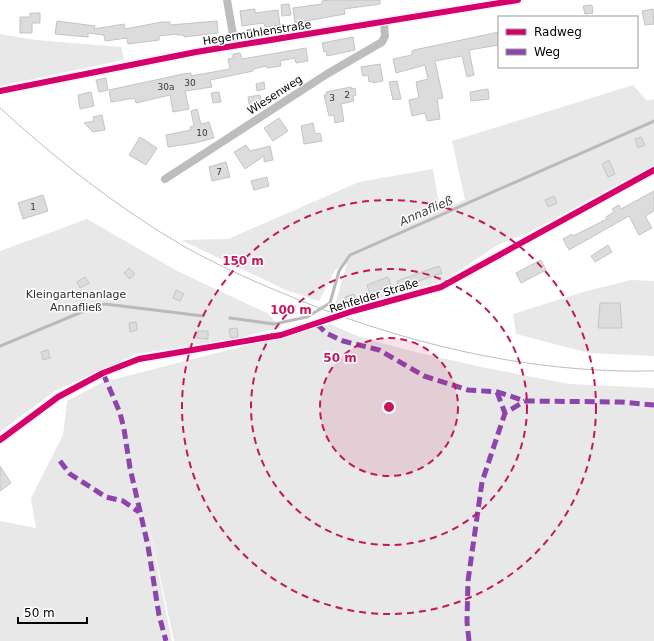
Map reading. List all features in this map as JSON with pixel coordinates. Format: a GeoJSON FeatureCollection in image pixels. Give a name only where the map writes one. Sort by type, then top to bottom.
{"type":"FeatureCollection","features":[{"type":"Feature","properties":{"kind":"street"},"geometry":{"type":"LineString","coordinates":[[227,0],[235,46]]}},
{"type":"Feature","properties":{"kind":"street","name":"Hegermühlenstraße"},"geometry":{"type":"LineString","coordinates":[[0,91],[90,72],[235,46],[384,23],[495,2],[518,0]]}},
{"type":"Feature","properties":{"kind":"street","name":"Wiesenweg"},"geometry":{"type":"LineString","coordinates":[[165,179],[327,74],[382,42],[385,36],[384,23]]}},
{"type":"Feature","properties":{"kind":"street","name":"Rehfelder Straße"},"geometry":{"type":"LineString","coordinates":[[0,440],[58,396],[139,358],[281,335],[353,311],[441,287],[654,170]]}},
{"type":"Feature","properties":{"kind":"green space"},"geometry":{"type":"Polygon","coordinates":[[[0,34],[36,40],[121,47],[124,60],[0,86],[0,34]]]}},
{"type":"Feature","properties":{"kind":"green space"},"geometry":{"type":"Polygon","coordinates":[[[633,85],[647,101],[654,99],[654,165],[526,234],[499,244],[444,281],[342,308],[335,305],[347,263],[335,270],[319,301],[286,290],[181,240],[228,239],[359,182],[433,169],[440,210],[465,200],[452,141],[633,85]]]}},
{"type":"Feature","properties":{"kind":"green space","name":"Kleingartenanlage Annafließ"},"geometry":{"type":"Polygon","coordinates":[[[87,219],[179,272],[269,314],[280,328],[239,338],[136,354],[55,391],[0,432],[0,251],[87,219]]]}},
{"type":"Feature","properties":{"kind":"green space"},"geometry":{"type":"Polygon","coordinates":[[[631,280],[654,281],[654,356],[589,353],[516,334],[513,314],[583,292],[631,280]]]}},
{"type":"Feature","properties":{"kind":"green space"},"geometry":{"type":"Polygon","coordinates":[[[330,324],[360,337],[407,350],[481,367],[569,384],[654,388],[654,641],[174,641],[147,516],[172,641],[0,641],[0,521],[36,528],[31,498],[63,435],[67,401],[103,382],[330,324]]]}},
{"type":"Feature","properties":{"kind":"building"},"geometry":{"type":"Polygon","coordinates":[[[380,0],[380,4],[344,9],[345,14],[295,23],[293,8],[322,4],[322,1],[380,0]]]}},
{"type":"Feature","properties":{"kind":"building"},"geometry":{"type":"Polygon","coordinates":[[[289,4],[291,15],[282,16],[281,5],[289,4]]]}},
{"type":"Feature","properties":{"kind":"building"},"geometry":{"type":"Polygon","coordinates":[[[592,5],[593,13],[585,14],[583,6],[592,5]]]}},
{"type":"Feature","properties":{"kind":"building"},"geometry":{"type":"Polygon","coordinates":[[[255,9],[255,13],[278,10],[280,25],[265,27],[264,23],[242,26],[240,11],[255,9]]]}},
{"type":"Feature","properties":{"kind":"building"},"geometry":{"type":"Polygon","coordinates":[[[653,9],[654,24],[645,25],[642,11],[653,9]]]}},
{"type":"Feature","properties":{"kind":"building"},"geometry":{"type":"Polygon","coordinates":[[[30,13],[40,13],[40,23],[32,23],[32,33],[20,33],[20,17],[30,17],[30,13]]]}},
{"type":"Feature","properties":{"kind":"building"},"geometry":{"type":"Polygon","coordinates":[[[57,21],[95,26],[94,29],[124,24],[125,29],[162,22],[170,22],[170,25],[217,21],[218,33],[184,37],[184,35],[177,34],[159,36],[159,40],[128,44],[127,38],[105,41],[104,35],[88,33],[88,37],[55,34],[57,21]]]}},
{"type":"Feature","properties":{"kind":"building"},"geometry":{"type":"Polygon","coordinates":[[[498,32],[498,45],[469,50],[474,75],[467,77],[462,56],[435,61],[443,98],[437,99],[440,119],[427,121],[425,113],[412,116],[409,100],[419,98],[416,82],[428,79],[425,65],[396,73],[393,59],[412,55],[412,51],[498,32]]]}},
{"type":"Feature","properties":{"kind":"building"},"geometry":{"type":"Polygon","coordinates":[[[353,37],[355,50],[327,56],[326,51],[324,52],[322,43],[353,37]]]}},
{"type":"Feature","properties":{"kind":"building"},"geometry":{"type":"Polygon","coordinates":[[[306,48],[308,61],[296,63],[295,58],[280,61],[281,66],[267,68],[267,66],[253,69],[253,71],[210,80],[212,87],[185,91],[189,109],[173,112],[170,95],[136,103],[135,98],[111,102],[109,90],[183,74],[191,73],[191,76],[230,69],[228,59],[233,58],[233,54],[240,53],[242,59],[306,48]]]}},
{"type":"Feature","properties":{"kind":"building"},"geometry":{"type":"Polygon","coordinates":[[[380,64],[383,81],[373,83],[373,81],[369,82],[368,75],[363,76],[361,67],[380,64]]]}},
{"type":"Feature","properties":{"kind":"building"},"geometry":{"type":"Polygon","coordinates":[[[106,78],[108,90],[99,92],[96,80],[106,78]]]}},
{"type":"Feature","properties":{"kind":"building"},"geometry":{"type":"Polygon","coordinates":[[[397,81],[401,99],[393,100],[389,82],[397,81]]]}},
{"type":"Feature","properties":{"kind":"building"},"geometry":{"type":"Polygon","coordinates":[[[264,82],[265,89],[257,91],[256,84],[264,82]]]}},
{"type":"Feature","properties":{"kind":"building"},"geometry":{"type":"Polygon","coordinates":[[[351,87],[351,89],[355,88],[356,95],[353,96],[354,101],[341,104],[344,121],[335,123],[334,115],[329,116],[324,95],[327,94],[326,92],[351,87]]]}},
{"type":"Feature","properties":{"kind":"building"},"geometry":{"type":"Polygon","coordinates":[[[488,89],[489,99],[471,101],[470,92],[488,89]]]}},
{"type":"Feature","properties":{"kind":"building"},"geometry":{"type":"Polygon","coordinates":[[[91,92],[94,106],[80,109],[78,95],[91,92]]]}},
{"type":"Feature","properties":{"kind":"building"},"geometry":{"type":"Polygon","coordinates":[[[219,92],[221,102],[213,103],[211,93],[219,92]]]}},
{"type":"Feature","properties":{"kind":"building"},"geometry":{"type":"Polygon","coordinates":[[[260,95],[262,107],[250,109],[248,97],[260,95]]]}},
{"type":"Feature","properties":{"kind":"building"},"geometry":{"type":"Polygon","coordinates":[[[197,109],[201,124],[209,122],[214,138],[195,143],[168,147],[166,135],[191,130],[190,127],[194,126],[191,111],[197,109]]]}},
{"type":"Feature","properties":{"kind":"building"},"geometry":{"type":"Polygon","coordinates":[[[102,115],[105,130],[93,132],[84,123],[94,121],[93,117],[102,115]]]}},
{"type":"Feature","properties":{"kind":"building"},"geometry":{"type":"Polygon","coordinates":[[[279,118],[288,131],[273,141],[264,128],[279,118]]]}},
{"type":"Feature","properties":{"kind":"building"},"geometry":{"type":"Polygon","coordinates":[[[313,123],[315,134],[320,133],[322,141],[304,144],[301,126],[313,123]]]}},
{"type":"Feature","properties":{"kind":"building"},"geometry":{"type":"Polygon","coordinates":[[[140,137],[157,148],[146,165],[129,155],[140,137]]]}},
{"type":"Feature","properties":{"kind":"building"},"geometry":{"type":"Polygon","coordinates":[[[641,137],[645,145],[638,148],[635,139],[641,137]]]}},
{"type":"Feature","properties":{"kind":"building"},"geometry":{"type":"Polygon","coordinates":[[[246,145],[250,151],[270,146],[273,160],[264,162],[264,156],[245,169],[234,152],[246,145]]]}},
{"type":"Feature","properties":{"kind":"building"},"geometry":{"type":"Polygon","coordinates":[[[609,160],[615,174],[608,177],[602,164],[609,160]]]}},
{"type":"Feature","properties":{"kind":"building"},"geometry":{"type":"Polygon","coordinates":[[[226,162],[230,177],[212,181],[209,167],[226,162]]]}},
{"type":"Feature","properties":{"kind":"building"},"geometry":{"type":"Polygon","coordinates":[[[267,177],[269,186],[254,190],[251,181],[267,177]]]}},
{"type":"Feature","properties":{"kind":"building"},"geometry":{"type":"Polygon","coordinates":[[[654,191],[654,211],[645,216],[652,228],[639,235],[629,216],[569,250],[563,239],[572,234],[573,236],[607,219],[606,217],[614,212],[612,209],[619,205],[621,209],[654,191]]]}},
{"type":"Feature","properties":{"kind":"building"},"geometry":{"type":"Polygon","coordinates":[[[43,195],[48,211],[23,219],[18,203],[43,195]]]}},
{"type":"Feature","properties":{"kind":"building"},"geometry":{"type":"Polygon","coordinates":[[[554,196],[557,203],[548,207],[545,200],[554,196]]]}},
{"type":"Feature","properties":{"kind":"building"},"geometry":{"type":"Polygon","coordinates":[[[608,245],[612,252],[595,262],[591,256],[608,245]]]}},
{"type":"Feature","properties":{"kind":"building"},"geometry":{"type":"Polygon","coordinates":[[[541,260],[546,270],[521,283],[516,273],[541,260]]]}},
{"type":"Feature","properties":{"kind":"building"},"geometry":{"type":"Polygon","coordinates":[[[439,266],[442,273],[399,288],[397,281],[439,266]]]}},
{"type":"Feature","properties":{"kind":"building"},"geometry":{"type":"Polygon","coordinates":[[[129,268],[135,274],[130,279],[124,273],[129,268]]]}},
{"type":"Feature","properties":{"kind":"building"},"geometry":{"type":"Polygon","coordinates":[[[85,277],[89,283],[80,288],[77,282],[85,277]]]}},
{"type":"Feature","properties":{"kind":"building"},"geometry":{"type":"Polygon","coordinates":[[[388,277],[391,285],[370,294],[367,285],[388,277]]]}},
{"type":"Feature","properties":{"kind":"building"},"geometry":{"type":"Polygon","coordinates":[[[176,290],[184,294],[180,301],[173,298],[176,290]]]}},
{"type":"Feature","properties":{"kind":"building"},"geometry":{"type":"Polygon","coordinates":[[[354,294],[356,301],[347,304],[345,297],[354,294]]]}},
{"type":"Feature","properties":{"kind":"building"},"geometry":{"type":"Polygon","coordinates":[[[600,303],[620,303],[622,328],[598,328],[600,303]]]}},
{"type":"Feature","properties":{"kind":"building"},"geometry":{"type":"Polygon","coordinates":[[[136,322],[137,330],[130,332],[129,323],[136,322]]]}},
{"type":"Feature","properties":{"kind":"building"},"geometry":{"type":"Polygon","coordinates":[[[237,328],[238,337],[231,338],[229,329],[237,328]]]}},
{"type":"Feature","properties":{"kind":"building"},"geometry":{"type":"Polygon","coordinates":[[[197,331],[208,331],[208,339],[197,338],[197,331]]]}},
{"type":"Feature","properties":{"kind":"building"},"geometry":{"type":"Polygon","coordinates":[[[48,350],[50,358],[43,360],[41,352],[48,350]]]}},
{"type":"Feature","properties":{"kind":"building"},"geometry":{"type":"Polygon","coordinates":[[[0,466],[11,483],[0,491],[0,466]]]}},
{"type":"Feature","properties":{"kind":"waterway","name":"Annafließ"},"geometry":{"type":"LineString","coordinates":[[230,318],[274,324],[307,317],[330,303],[339,271],[350,255],[654,121]]}},
{"type":"Feature","properties":{"kind":"waterway","name":"Annafließ"},"geometry":{"type":"LineString","coordinates":[[0,346],[96,306],[105,304],[203,316]]}},
{"type":"Feature","properties":{"kind":"tram line"},"geometry":{"type":"LineString","coordinates":[[0,108],[66,165],[112,200],[160,232],[185,247],[232,271],[324,310],[416,340],[510,361],[606,371],[654,371]]}},
{"type":"Feature","properties":{"kind":"marked path"},"geometry":{"type":"LineString","coordinates":[[317,324],[326,333],[343,341],[379,350],[424,376],[468,390],[498,392],[525,401],[621,402],[654,405]]}},
{"type":"Feature","properties":{"kind":"marked path"},"geometry":{"type":"LineString","coordinates":[[103,373],[120,413],[124,429],[130,468],[148,546],[159,615],[166,641]]}},
{"type":"Feature","properties":{"kind":"marked path"},"geometry":{"type":"LineString","coordinates":[[497,392],[505,413]]}},
{"type":"Feature","properties":{"kind":"marked path"},"geometry":{"type":"LineString","coordinates":[[469,641],[467,622],[468,581],[482,482],[505,413],[525,401]]}},
{"type":"Feature","properties":{"kind":"marked path"},"geometry":{"type":"LineString","coordinates":[[60,461],[70,474],[106,497],[123,501],[139,512]]}},
{"type":"Feature","properties":{"kind":"cycle path"},"geometry":{"type":"LineString","coordinates":[[0,91],[196,52],[518,0]]}},
{"type":"Feature","properties":{"kind":"cycle path"},"geometry":{"type":"LineString","coordinates":[[0,440],[58,397],[103,373],[139,359],[281,335],[353,311],[441,287],[654,170]]}}]}
